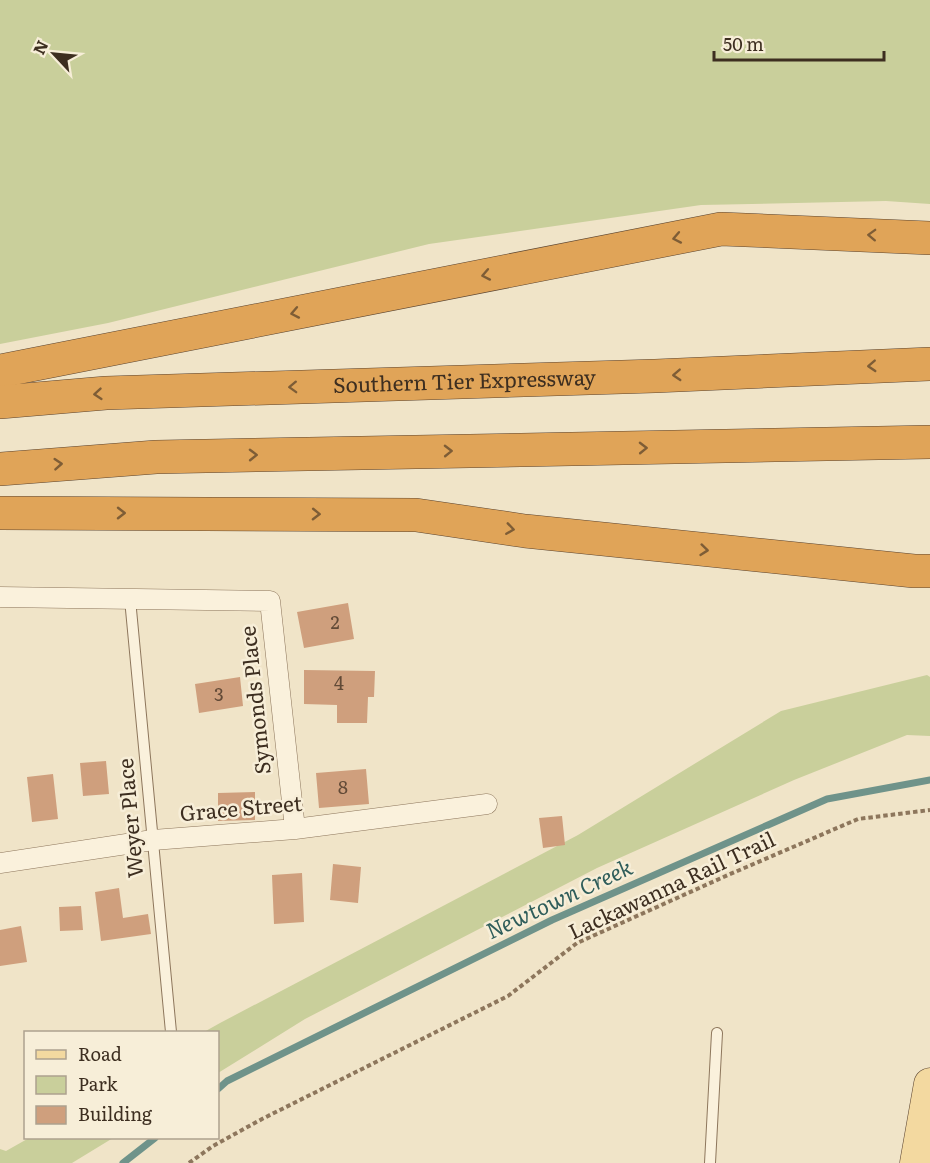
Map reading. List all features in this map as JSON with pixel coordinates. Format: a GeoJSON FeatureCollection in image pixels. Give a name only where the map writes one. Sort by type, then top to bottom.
{"type":"FeatureCollection","features":[{"type":"Feature","properties":{"kind":"highway"},"geometry":{"type":"LineString","coordinates":[[0,371],[721,229],[930,238]]}},
{"type":"Feature","properties":{"kind":"highway","name":"Southern Tier Expressway"},"geometry":{"type":"LineString","coordinates":[[0,402],[106,393],[655,376],[930,364]]}},
{"type":"Feature","properties":{"kind":"highway"},"geometry":{"type":"LineString","coordinates":[[0,469],[156,457],[930,442]]}},
{"type":"Feature","properties":{"kind":"highway"},"geometry":{"type":"LineString","coordinates":[[0,513],[416,515],[525,531],[925,574]]}},
{"type":"Feature","properties":{"kind":"main road"},"geometry":{"type":"LineString","coordinates":[[916,1163],[930,1084]]}},
{"type":"Feature","properties":{"kind":"street"},"geometry":{"type":"LineString","coordinates":[[0,597],[130,599]]}},
{"type":"Feature","properties":{"kind":"street","name":"Symonds Place"},"geometry":{"type":"LineString","coordinates":[[130,599],[270,601],[295,829]]}},
{"type":"Feature","properties":{"kind":"street","name":"Grace Street"},"geometry":{"type":"LineString","coordinates":[[0,863],[153,840],[295,829],[487,804]]}},
{"type":"Feature","properties":{"kind":"lane","name":"Weyer Place"},"geometry":{"type":"LineString","coordinates":[[130,599],[171,1031]]}},
{"type":"Feature","properties":{"kind":"lane"},"geometry":{"type":"LineString","coordinates":[[710,1163],[717,1033]]}},
{"type":"Feature","properties":{"kind":"path","name":"Lackawanna Rail Trail"},"geometry":{"type":"LineString","coordinates":[[189,1163],[213,1146],[262,1119],[508,996],[577,943],[858,819],[930,810]]}},
{"type":"Feature","properties":{"kind":"green space"},"geometry":{"type":"Polygon","coordinates":[[[0,0],[930,0],[930,204],[886,201],[701,205],[429,244],[108,323],[0,344],[0,0]]]}},
{"type":"Feature","properties":{"kind":"green space"},"geometry":{"type":"Polygon","coordinates":[[[927,675],[930,677],[930,736],[907,735],[794,780],[597,868],[305,1019],[219,1072],[219,1031],[206,1031],[578,835],[781,711],[927,675]]]}},
{"type":"Feature","properties":{"kind":"green space"},"geometry":{"type":"Polygon","coordinates":[[[27,1139],[111,1139],[72,1163],[0,1163],[0,1149],[6,1151],[27,1139]]]}},
{"type":"Feature","properties":{"kind":"building"},"geometry":{"type":"Polygon","coordinates":[[[348,603],[354,639],[304,648],[297,612],[348,603]]]}},
{"type":"Feature","properties":{"kind":"building"},"geometry":{"type":"Polygon","coordinates":[[[304,670],[375,671],[374,697],[368,697],[367,723],[337,723],[337,705],[304,704],[304,670]]]}},
{"type":"Feature","properties":{"kind":"building"},"geometry":{"type":"Polygon","coordinates":[[[240,677],[243,706],[199,713],[195,684],[240,677]]]}},
{"type":"Feature","properties":{"kind":"building"},"geometry":{"type":"Polygon","coordinates":[[[106,761],[109,794],[83,796],[80,763],[106,761]]]}},
{"type":"Feature","properties":{"kind":"building"},"geometry":{"type":"Polygon","coordinates":[[[366,769],[369,804],[319,808],[316,773],[366,769]]]}},
{"type":"Feature","properties":{"kind":"building"},"geometry":{"type":"Polygon","coordinates":[[[53,774],[58,819],[32,822],[27,777],[53,774]]]}},
{"type":"Feature","properties":{"kind":"building"},"geometry":{"type":"Polygon","coordinates":[[[255,792],[255,820],[218,821],[218,793],[255,792]]]}},
{"type":"Feature","properties":{"kind":"building"},"geometry":{"type":"Polygon","coordinates":[[[562,816],[565,845],[543,848],[539,818],[562,816]]]}},
{"type":"Feature","properties":{"kind":"building"},"geometry":{"type":"Polygon","coordinates":[[[333,864],[361,867],[358,903],[330,900],[333,864]]]}},
{"type":"Feature","properties":{"kind":"building"},"geometry":{"type":"Polygon","coordinates":[[[302,873],[304,922],[274,924],[272,875],[302,873]]]}},
{"type":"Feature","properties":{"kind":"building"},"geometry":{"type":"Polygon","coordinates":[[[119,888],[123,918],[148,914],[151,934],[101,941],[95,892],[119,888]]]}},
{"type":"Feature","properties":{"kind":"building"},"geometry":{"type":"Polygon","coordinates":[[[81,906],[83,930],[60,931],[59,907],[81,906]]]}},
{"type":"Feature","properties":{"kind":"building"},"geometry":{"type":"Polygon","coordinates":[[[21,926],[27,962],[0,966],[0,930],[21,926]]]}},
{"type":"Feature","properties":{"kind":"waterway","name":"Newtown Creek"},"geometry":{"type":"LineString","coordinates":[[219,1088],[227,1081],[552,920],[827,799],[930,780]]}},
{"type":"Feature","properties":{"kind":"waterway","name":"Newtown Creek"},"geometry":{"type":"LineString","coordinates":[[123,1163],[154,1139]]}}]}
